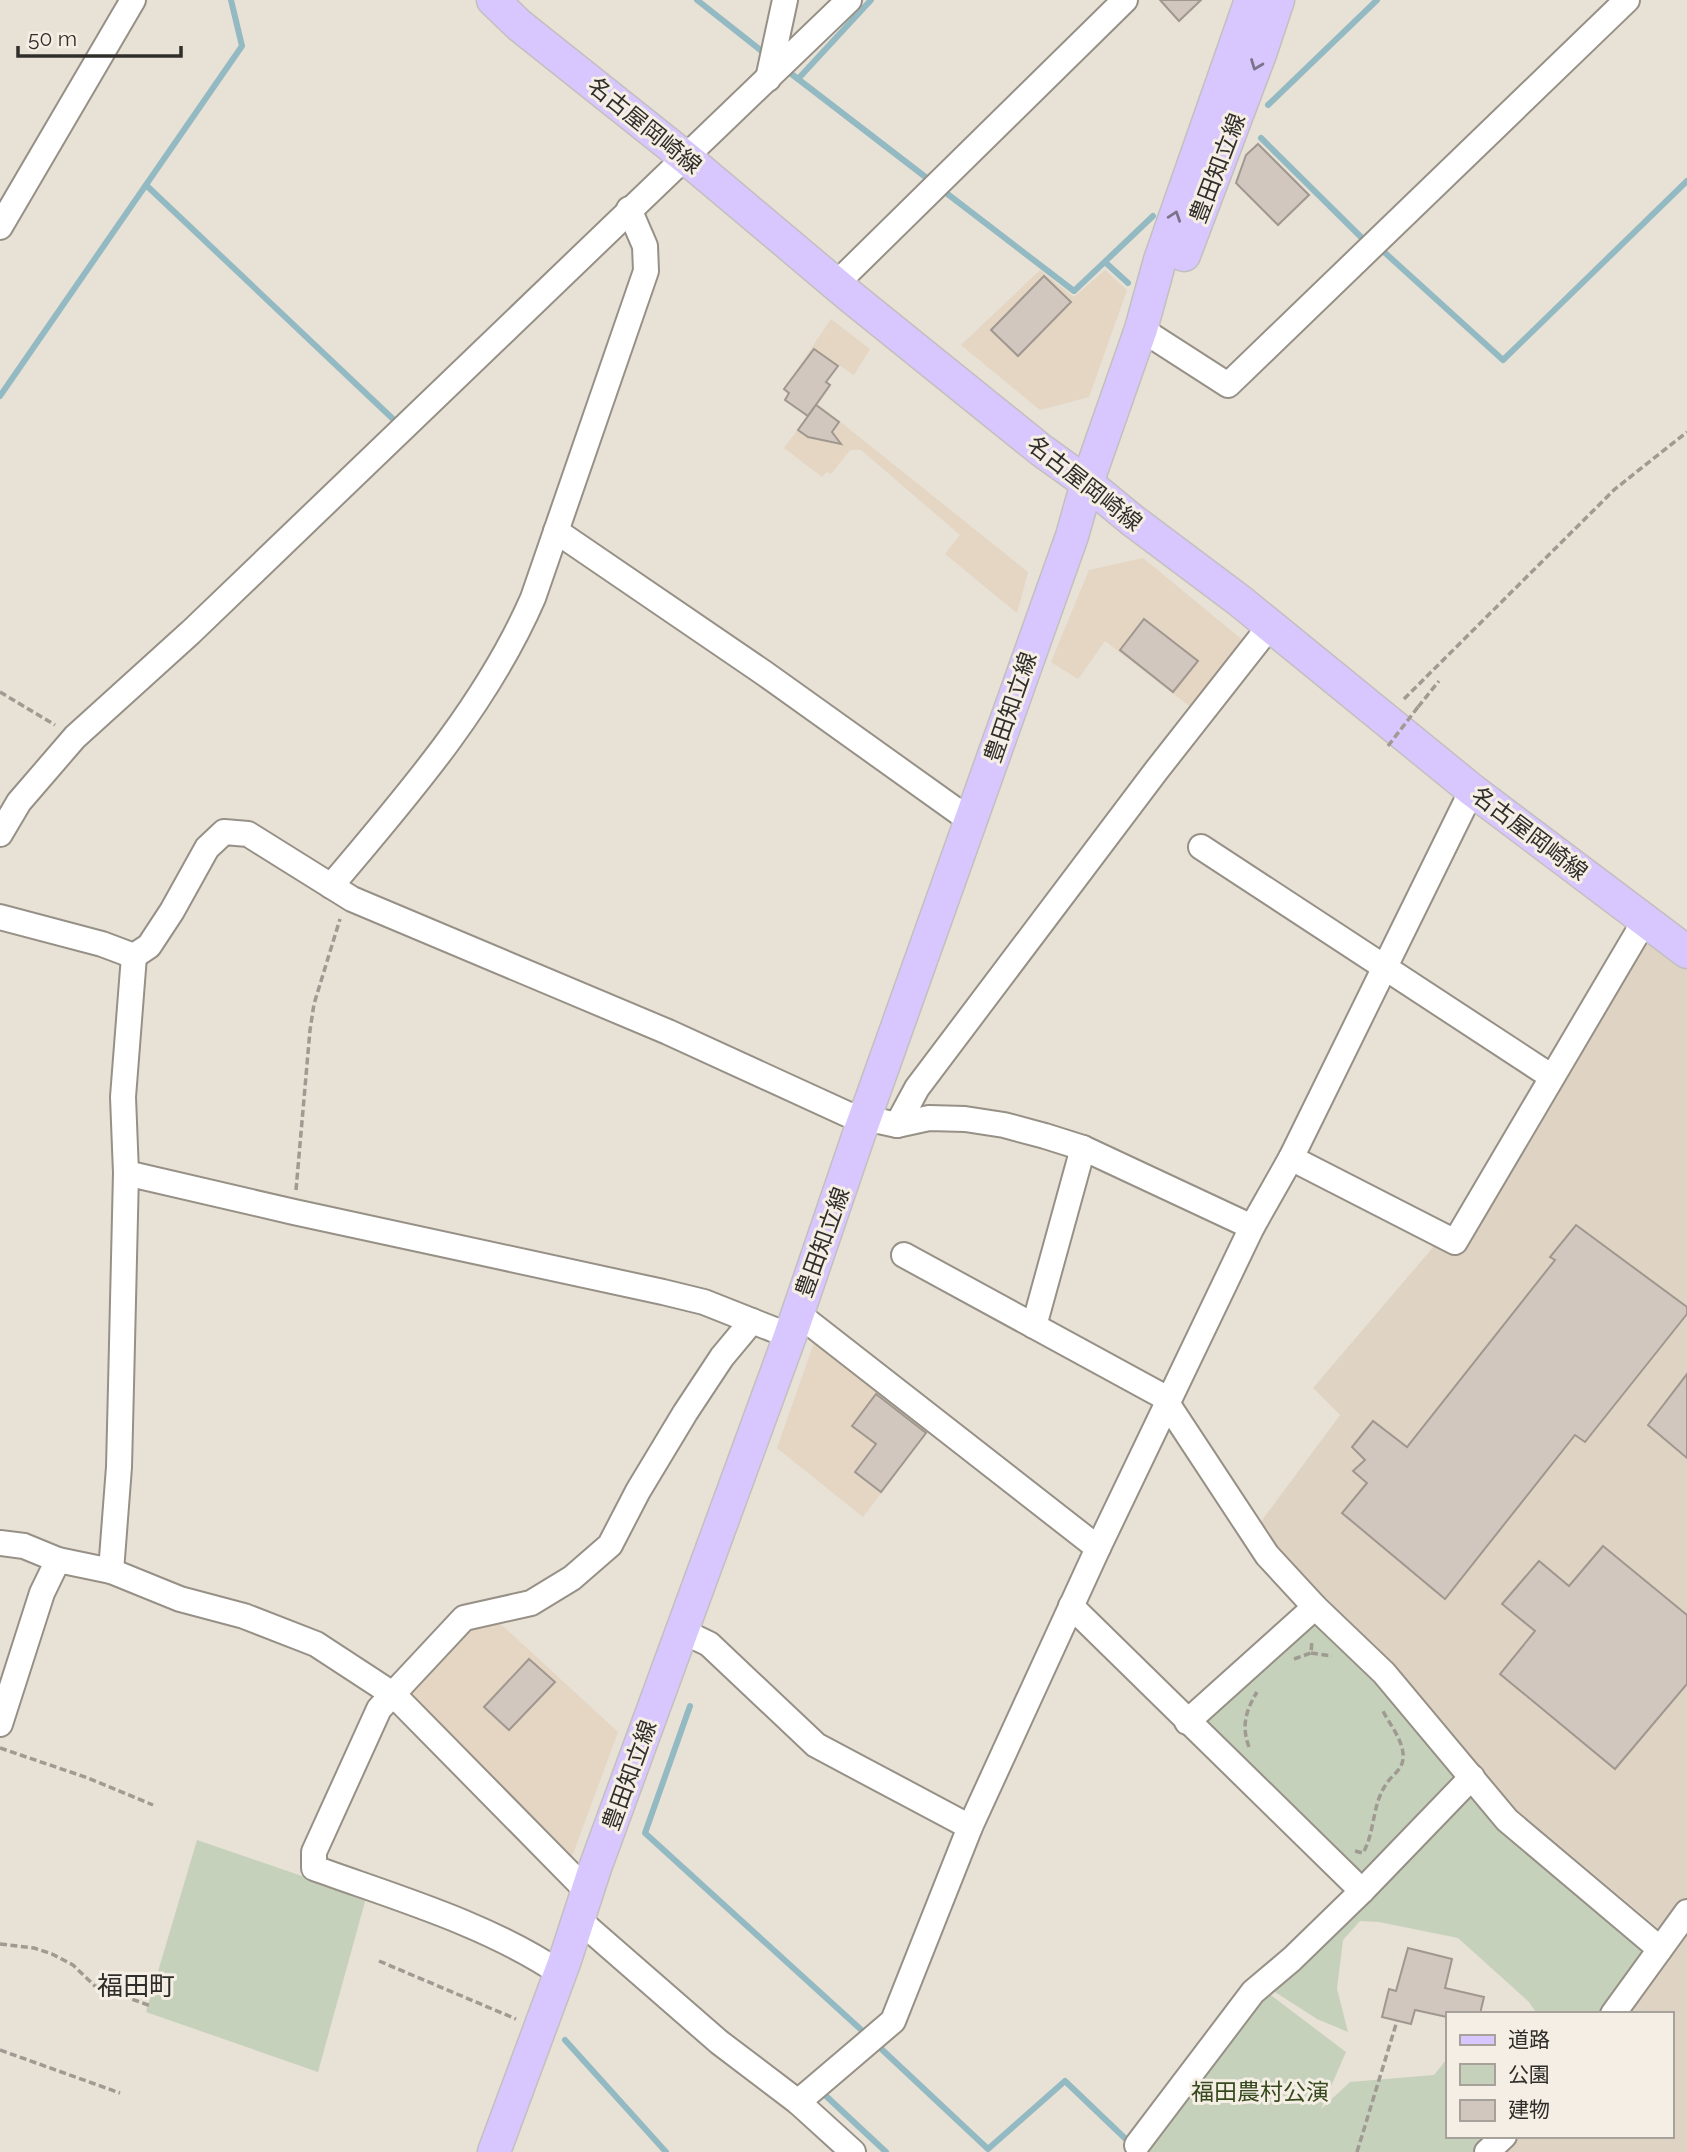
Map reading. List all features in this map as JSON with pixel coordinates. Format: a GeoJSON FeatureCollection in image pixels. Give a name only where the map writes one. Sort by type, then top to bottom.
{"type":"FeatureCollection","features":[{"type":"Feature","properties":{"kind":"main road","name":"名古屋岡崎線"},"geometry":{"type":"LineString","coordinates":[[493,0],[519,25],[686,158],[835,284],[1041,450],[1240,601],[1386,733],[1472,790],[1687,953]]}},
{"type":"Feature","properties":{"kind":"main road","name":"豊田知立線"},"geometry":{"type":"LineString","coordinates":[[494,2152],[561,1973],[595,1868],[793,1324],[1072,536],[1087,483],[1141,329],[1160,260],[1251,0]]}},
{"type":"Feature","properties":{"kind":"main road","name":"豊田知立線"},"geometry":{"type":"LineString","coordinates":[[1141,329],[1177,272],[1278,0]]}},
{"type":"Feature","properties":{"kind":"street"},"geometry":{"type":"LineString","coordinates":[[0,227],[133,0]]}},
{"type":"Feature","properties":{"kind":"street"},"geometry":{"type":"LineString","coordinates":[[768,79],[785,0]]}},
{"type":"Feature","properties":{"kind":"street"},"geometry":{"type":"LineString","coordinates":[[0,834],[19,802],[75,737],[191,632],[849,0]]}},
{"type":"Feature","properties":{"kind":"street"},"geometry":{"type":"LineString","coordinates":[[835,284],[1125,0]]}},
{"type":"Feature","properties":{"kind":"street"},"geometry":{"type":"LineString","coordinates":[[1141,329],[1228,385],[1627,0]]}},
{"type":"Feature","properties":{"kind":"street"},"geometry":{"type":"LineString","coordinates":[[331,886],[443,748],[516,636],[533,598],[646,271],[645,246],[629,209]]}},
{"type":"Feature","properties":{"kind":"street"},"geometry":{"type":"LineString","coordinates":[[556,531],[764,673],[971,821]]}},
{"type":"Feature","properties":{"kind":"street"},"geometry":{"type":"LineString","coordinates":[[897,1125],[925,1077],[1148,781],[1270,626]]}},
{"type":"Feature","properties":{"kind":"street"},"geometry":{"type":"LineString","coordinates":[[798,2102],[893,2021],[971,1828],[1167,1401],[1252,1227],[1291,1158],[1472,790]]}},
{"type":"Feature","properties":{"kind":"street"},"geometry":{"type":"LineString","coordinates":[[134,956],[149,946],[207,848],[224,832],[248,834],[352,899],[668,1032],[846,1114],[897,1125],[929,1118],[965,1119],[1003,1125],[1083,1148],[1252,1227]]}},
{"type":"Feature","properties":{"kind":"street"},"geometry":{"type":"LineString","coordinates":[[1201,847],[1552,1077]]}},
{"type":"Feature","properties":{"kind":"street"},"geometry":{"type":"LineString","coordinates":[[0,917],[102,944],[134,956]]}},
{"type":"Feature","properties":{"kind":"street"},"geometry":{"type":"LineString","coordinates":[[1291,1158],[1455,1242],[1645,920]]}},
{"type":"Feature","properties":{"kind":"street"},"geometry":{"type":"LineString","coordinates":[[111,1572],[119,1467],[126,1173],[122,1097],[134,956]]}},
{"type":"Feature","properties":{"kind":"street"},"geometry":{"type":"LineString","coordinates":[[1034,1326],[1083,1148]]}},
{"type":"Feature","properties":{"kind":"street"},"geometry":{"type":"LineString","coordinates":[[126,1173],[704,1301],[752,1321],[793,1324],[1098,1548]]}},
{"type":"Feature","properties":{"kind":"street"},"geometry":{"type":"LineString","coordinates":[[904,1255],[1167,1401],[1267,1555],[1384,1673],[1507,1819],[1660,1949]]}},
{"type":"Feature","properties":{"kind":"street"},"geometry":{"type":"LineString","coordinates":[[561,1973],[530,1952],[445,1916],[314,1868],[314,1852],[379,1709],[464,1618],[531,1603],[572,1578],[610,1545],[638,1491],[685,1413],[722,1357],[752,1321]]}},
{"type":"Feature","properties":{"kind":"street"},"geometry":{"type":"LineString","coordinates":[[0,1544],[24,1546],[58,1560],[111,1572],[180,1599],[244,1616],[316,1644],[394,1695],[584,1906],[719,2042],[798,2102],[853,2152]]}},
{"type":"Feature","properties":{"kind":"street"},"geometry":{"type":"LineString","coordinates":[[0,1724],[42,1593],[58,1560]]}},
{"type":"Feature","properties":{"kind":"street"},"geometry":{"type":"LineString","coordinates":[[1071,1606],[1362,1891]]}},
{"type":"Feature","properties":{"kind":"street"},"geometry":{"type":"LineString","coordinates":[[1187,1722],[1315,1606]]}},
{"type":"Feature","properties":{"kind":"street"},"geometry":{"type":"LineString","coordinates":[[682,1631],[709,1644],[816,1745],[971,1828]]}},
{"type":"Feature","properties":{"kind":"street"},"geometry":{"type":"LineString","coordinates":[[1137,2145],[1253,1992],[1292,1959],[1362,1891],[1472,1777]]}},
{"type":"Feature","properties":{"kind":"street"},"geometry":{"type":"LineString","coordinates":[[1614,2012],[1687,1912]]}},
{"type":"Feature","properties":{"kind":"street"},"geometry":{"type":"LineString","coordinates":[[1487,2152],[1502,2138]]}},
{"type":"Feature","properties":{"kind":"path"},"geometry":{"type":"LineString","coordinates":[[1386,733],[1565,536],[1615,489],[1687,432]]}},
{"type":"Feature","properties":{"kind":"path"},"geometry":{"type":"LineString","coordinates":[[1386,733],[1418,707],[1439,681]]}},
{"type":"Feature","properties":{"kind":"path"},"geometry":{"type":"LineString","coordinates":[[0,692],[75,737]]}},
{"type":"Feature","properties":{"kind":"path"},"geometry":{"type":"LineString","coordinates":[[294,1212],[314,1004],[341,916],[352,899]]}},
{"type":"Feature","properties":{"kind":"path"},"geometry":{"type":"LineString","coordinates":[[1311,1653],[1315,1606]]}},
{"type":"Feature","properties":{"kind":"path"},"geometry":{"type":"LineString","coordinates":[[1292,1660],[1311,1653],[1334,1657]]}},
{"type":"Feature","properties":{"kind":"path"},"geometry":{"type":"LineString","coordinates":[[1251,1752],[1245,1736],[1244,1719],[1248,1705],[1265,1683]]}},
{"type":"Feature","properties":{"kind":"path"},"geometry":{"type":"LineString","coordinates":[[1345,1850],[1363,1853],[1369,1842],[1374,1814],[1385,1786],[1399,1769],[1403,1759],[1401,1742],[1381,1707]]}},
{"type":"Feature","properties":{"kind":"path"},"geometry":{"type":"LineString","coordinates":[[0,1748],[88,1778],[153,1805]]}},
{"type":"Feature","properties":{"kind":"path"},"geometry":{"type":"LineString","coordinates":[[0,1944],[52,1954],[73,1965],[96,1986],[151,2006]]}},
{"type":"Feature","properties":{"kind":"path"},"geometry":{"type":"LineString","coordinates":[[379,1961],[540,2029]]}},
{"type":"Feature","properties":{"kind":"path"},"geometry":{"type":"LineString","coordinates":[[1357,2152],[1397,2021]]}},
{"type":"Feature","properties":{"kind":"path"},"geometry":{"type":"LineString","coordinates":[[0,2050],[120,2093]]}},
{"type":"Feature","properties":{"kind":"shaded area"},"geometry":{"type":"Polygon","coordinates":[[[1040,270],[1074,297],[1105,270],[1127,290],[1089,397],[1040,410],[961,345],[1040,270]]]}},
{"type":"Feature","properties":{"kind":"shaded area"},"geometry":{"type":"Polygon","coordinates":[[[831,319],[870,349],[854,375],[839,365],[827,381],[831,386],[818,404],[1028,572],[1017,613],[945,554],[960,535],[861,450],[850,450],[831,474],[827,472],[822,477],[784,448],[808,416],[784,399],[788,394],[783,390],[831,319]]]}},
{"type":"Feature","properties":{"kind":"shaded area"},"geometry":{"type":"Polygon","coordinates":[[[1143,558],[1246,643],[1193,709],[1105,641],[1078,679],[1051,662],[1089,570],[1143,558]]]}},
{"type":"Feature","properties":{"kind":"shaded area"},"geometry":{"type":"Polygon","coordinates":[[[1646,933],[1687,966],[1687,1899],[1664,1933],[1498,1794],[1379,1654],[1267,1536],[1260,1523],[1340,1415],[1313,1388],[1435,1245],[1457,1254],[1646,933]]]}},
{"type":"Feature","properties":{"kind":"shaded area"},"geometry":{"type":"Polygon","coordinates":[[[815,1340],[931,1428],[863,1517],[777,1448],[815,1340]]]}},
{"type":"Feature","properties":{"kind":"shaded area"},"geometry":{"type":"Polygon","coordinates":[[[494,1618],[618,1732],[570,1862],[401,1693],[468,1624],[494,1618]]]}},
{"type":"Feature","properties":{"kind":"shaded area"},"geometry":{"type":"Polygon","coordinates":[[[1687,1924],[1687,2152],[1501,2152],[1516,2138],[1673,2138],[1673,2012],[1624,2012],[1687,1924]]]}},
{"type":"Feature","properties":{"kind":"green space"},"geometry":{"type":"Polygon","coordinates":[[[1314,1612],[1464,1775],[1359,1881],[1193,1722],[1314,1612]]]}},
{"type":"Feature","properties":{"kind":"green space"},"geometry":{"type":"Polygon","coordinates":[[[1467,1793],[1497,1825],[1648,1953],[1604,2012],[1536,2012],[1529,2002],[1458,1938],[1379,1922],[1360,1921],[1343,1940],[1337,1989],[1348,2032],[1317,2019],[1275,1992],[1374,1893],[1467,1793]]]}},
{"type":"Feature","properties":{"kind":"green space"},"geometry":{"type":"Polygon","coordinates":[[[197,1840],[366,1898],[318,2072],[146,2012],[197,1840]]]}},
{"type":"Feature","properties":{"kind":"green space","name":"福田農村公演"},"geometry":{"type":"Polygon","coordinates":[[[1264,1990],[1346,2052],[1321,2109],[1350,2082],[1434,2075],[1446,2060],[1446,2138],[1493,2138],[1477,2152],[1147,2152],[1264,1990]]]}},
{"type":"Feature","properties":{"kind":"building"},"geometry":{"type":"Polygon","coordinates":[[[1160,0],[1201,0],[1179,21],[1160,0]]]}},
{"type":"Feature","properties":{"kind":"building"},"geometry":{"type":"Polygon","coordinates":[[[1258,144],[1309,195],[1278,225],[1236,183],[1246,155],[1258,144]]]}},
{"type":"Feature","properties":{"kind":"building"},"geometry":{"type":"Polygon","coordinates":[[[1044,276],[1071,302],[1018,356],[991,330],[1044,276]]]}},
{"type":"Feature","properties":{"kind":"building"},"geometry":{"type":"Polygon","coordinates":[[[814,349],[838,366],[826,382],[830,385],[808,416],[785,400],[789,393],[784,389],[814,349]]]}},
{"type":"Feature","properties":{"kind":"building"},"geometry":{"type":"Polygon","coordinates":[[[816,405],[839,422],[832,432],[841,444],[808,437],[798,430],[816,405]]]}},
{"type":"Feature","properties":{"kind":"building"},"geometry":{"type":"Polygon","coordinates":[[[1144,619],[1198,661],[1173,692],[1120,650],[1144,619]]]}},
{"type":"Feature","properties":{"kind":"building"},"geometry":{"type":"Polygon","coordinates":[[[1576,1225],[1687,1307],[1687,1314],[1585,1442],[1575,1435],[1445,1599],[1342,1513],[1367,1483],[1353,1471],[1365,1460],[1352,1447],[1373,1421],[1407,1447],[1555,1260],[1550,1257],[1576,1225]]]}},
{"type":"Feature","properties":{"kind":"building"},"geometry":{"type":"Polygon","coordinates":[[[1687,1374],[1687,1458],[1648,1425],[1687,1374]]]}},
{"type":"Feature","properties":{"kind":"building"},"geometry":{"type":"Polygon","coordinates":[[[876,1394],[926,1433],[881,1492],[855,1472],[876,1444],[852,1426],[876,1394]]]}},
{"type":"Feature","properties":{"kind":"building"},"geometry":{"type":"Polygon","coordinates":[[[1603,1546],[1687,1615],[1687,1684],[1615,1769],[1500,1674],[1535,1631],[1502,1604],[1539,1561],[1569,1586],[1603,1546]]]}},
{"type":"Feature","properties":{"kind":"building"},"geometry":{"type":"Polygon","coordinates":[[[529,1659],[555,1682],[509,1730],[484,1707],[529,1659]]]}},
{"type":"Feature","properties":{"kind":"building"},"geometry":{"type":"Polygon","coordinates":[[[1408,1948],[1452,1959],[1445,1988],[1484,1997],[1480,2012],[1446,2012],[1446,2017],[1415,2010],[1411,2024],[1382,2017],[1389,1989],[1396,1991],[1408,1948]]]}},
{"type":"Feature","properties":{"kind":"waterway"},"geometry":{"type":"LineString","coordinates":[[0,396],[242,46],[231,0]]}},
{"type":"Feature","properties":{"kind":"waterway"},"geometry":{"type":"LineString","coordinates":[[697,0],[768,56]]}},
{"type":"Feature","properties":{"kind":"waterway"},"geometry":{"type":"LineString","coordinates":[[785,69],[798,79],[871,0]]}},
{"type":"Feature","properties":{"kind":"waterway"},"geometry":{"type":"LineString","coordinates":[[1268,105],[1377,0]]}},
{"type":"Feature","properties":{"kind":"waterway"},"geometry":{"type":"LineString","coordinates":[[798,79],[932,182]]}},
{"type":"Feature","properties":{"kind":"waterway"},"geometry":{"type":"LineString","coordinates":[[1261,138],[1364,240]]}},
{"type":"Feature","properties":{"kind":"waterway"},"geometry":{"type":"LineString","coordinates":[[1383,251],[1503,360],[1687,181]]}},
{"type":"Feature","properties":{"kind":"waterway"},"geometry":{"type":"LineString","coordinates":[[146,185],[393,419]]}},
{"type":"Feature","properties":{"kind":"waterway"},"geometry":{"type":"LineString","coordinates":[[941,189],[1074,291],[1153,216]]}},
{"type":"Feature","properties":{"kind":"waterway"},"geometry":{"type":"LineString","coordinates":[[1105,262],[1128,283]]}},
{"type":"Feature","properties":{"kind":"waterway"},"geometry":{"type":"LineString","coordinates":[[690,1706],[645,1833],[868,2036]]}},
{"type":"Feature","properties":{"kind":"waterway"},"geometry":{"type":"LineString","coordinates":[[565,2040],[666,2152]]}},
{"type":"Feature","properties":{"kind":"waterway"},"geometry":{"type":"LineString","coordinates":[[875,2043],[988,2149],[1065,2081],[1132,2145]]}},
{"type":"Feature","properties":{"kind":"waterway"},"geometry":{"type":"LineString","coordinates":[[826,2096],[886,2152]]}},
{"type":"Feature","properties":{"kind":"district","name":"福田町"},"geometry":{"type":"Point","coordinates":[136,1986]}}]}
